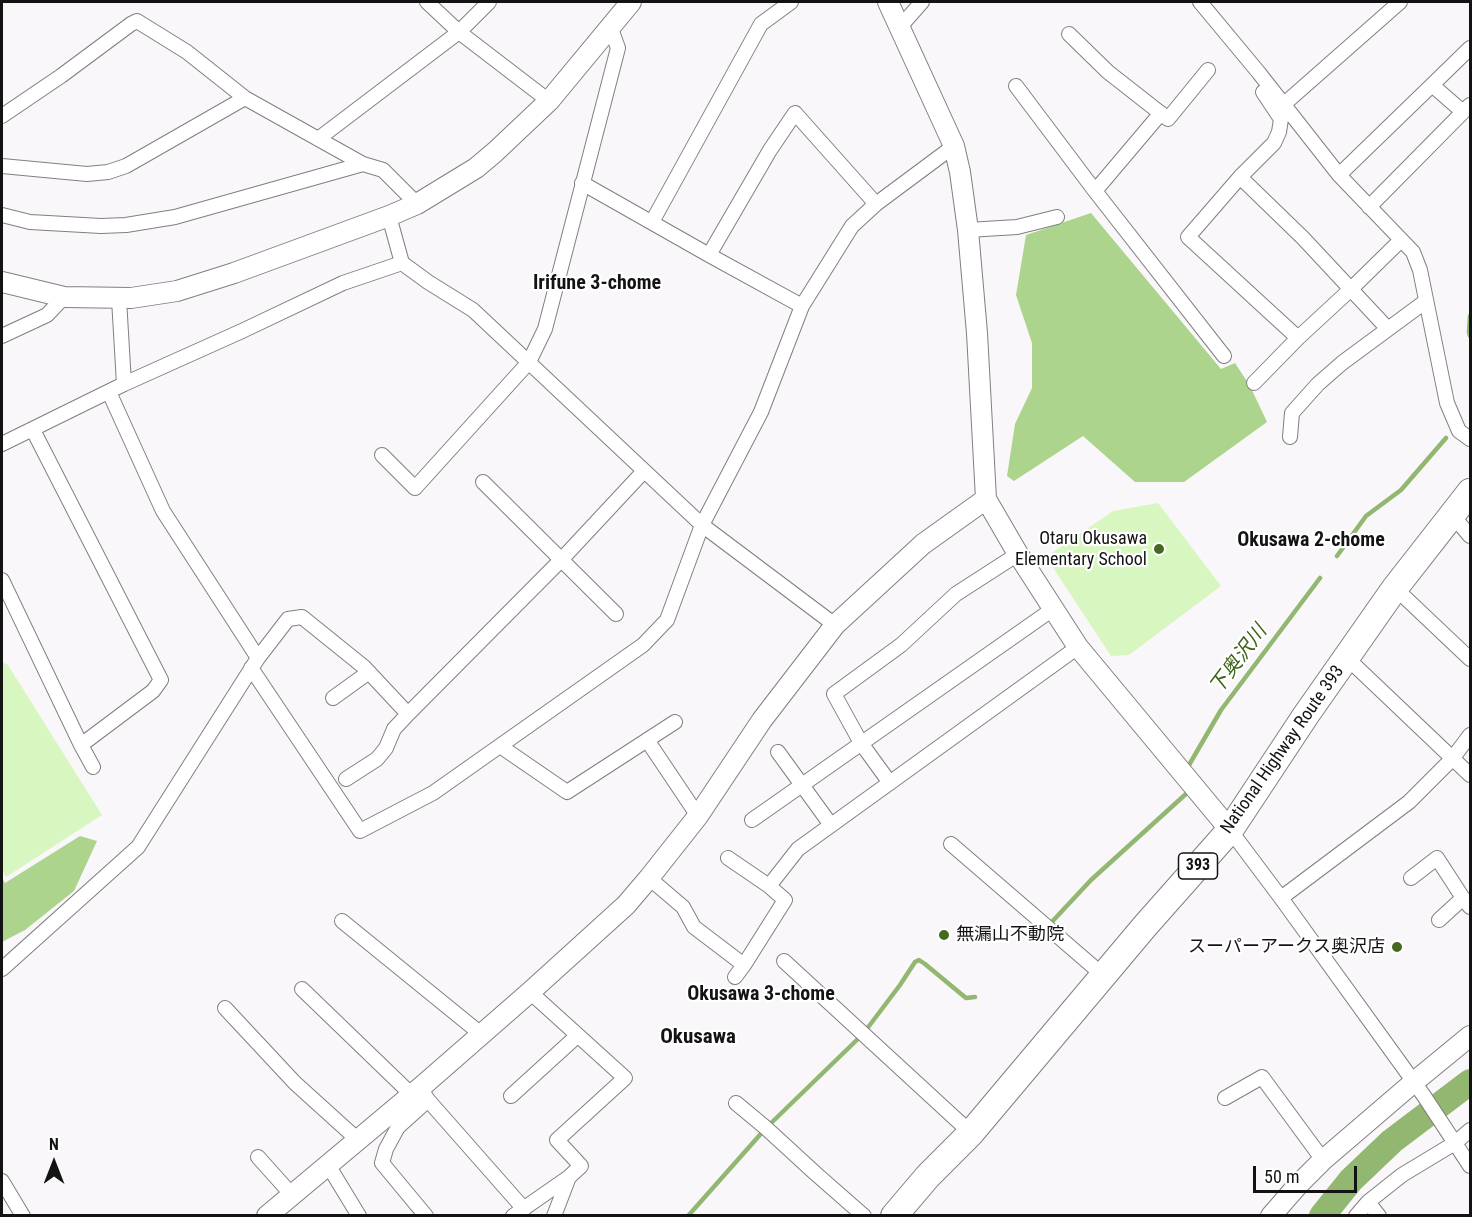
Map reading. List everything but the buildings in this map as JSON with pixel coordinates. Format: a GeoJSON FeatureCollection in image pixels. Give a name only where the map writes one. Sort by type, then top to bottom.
{"type":"FeatureCollection","features":[{"type":"Feature","properties":{"kind":"highway","name":"National Highway Route 393"},"geometry":{"type":"LineString","coordinates":[[894,1215],[970,1132],[1230,830],[1306,715],[1395,588],[1470,492]]}},
{"type":"Feature","properties":{"kind":"street"},"geometry":{"type":"LineString","coordinates":[[427,2],[459,32],[549,101]]}},
{"type":"Feature","properties":{"kind":"street"},"geometry":{"type":"LineString","coordinates":[[318,139],[459,32],[489,2]]}},
{"type":"Feature","properties":{"kind":"street"},"geometry":{"type":"LineString","coordinates":[[2,282],[64,297],[118,299],[177,291],[234,273],[417,204],[476,168],[495,152],[549,101],[631,2]]}},
{"type":"Feature","properties":{"kind":"street"},"geometry":{"type":"LineString","coordinates":[[652,222],[761,24],[791,2]]}},
{"type":"Feature","properties":{"kind":"street"},"geometry":{"type":"LineString","coordinates":[[888,2],[954,146],[960,172],[968,230],[977,333],[986,499],[1078,648],[1230,830],[1419,1089],[1470,1166]]}},
{"type":"Feature","properties":{"kind":"street"},"geometry":{"type":"LineString","coordinates":[[900,27],[922,2]]}},
{"type":"Feature","properties":{"kind":"street"},"geometry":{"type":"LineString","coordinates":[[1200,2],[1339,175],[1413,252],[1420,270],[1448,403],[1459,431],[1470,439]]}},
{"type":"Feature","properties":{"kind":"street"},"geometry":{"type":"LineString","coordinates":[[1283,105],[1395,3]]}},
{"type":"Feature","properties":{"kind":"street"},"geometry":{"type":"LineString","coordinates":[[2,116],[137,21],[187,52],[245,98],[363,164],[383,170],[417,204]]}},
{"type":"Feature","properties":{"kind":"street"},"geometry":{"type":"LineString","coordinates":[[382,455],[415,488],[529,362],[545,329],[618,48],[610,26]]}},
{"type":"Feature","properties":{"kind":"street"},"geometry":{"type":"LineString","coordinates":[[1069,34],[1108,72],[1168,119],[1208,70]]}},
{"type":"Feature","properties":{"kind":"street"},"geometry":{"type":"LineString","coordinates":[[1339,175],[1470,48]]}},
{"type":"Feature","properties":{"kind":"street"},"geometry":{"type":"LineString","coordinates":[[1259,73],[1258,84],[1281,119],[1279,132],[1274,143],[1240,177],[1188,237],[1298,338]]}},
{"type":"Feature","properties":{"kind":"street"},"geometry":{"type":"LineString","coordinates":[[1369,207],[1467,108],[1432,85]]}},
{"type":"Feature","properties":{"kind":"street"},"geometry":{"type":"LineString","coordinates":[[1016,86],[1224,356]]}},
{"type":"Feature","properties":{"kind":"street"},"geometry":{"type":"LineString","coordinates":[[2,166],[87,174],[108,172],[126,166],[245,98]]}},
{"type":"Feature","properties":{"kind":"street"},"geometry":{"type":"LineString","coordinates":[[709,255],[770,150],[795,113],[876,204]]}},
{"type":"Feature","properties":{"kind":"street"},"geometry":{"type":"LineString","coordinates":[[1095,191],[1161,113]]}},
{"type":"Feature","properties":{"kind":"street"},"geometry":{"type":"LineString","coordinates":[[110,392],[163,511],[254,663],[360,831],[433,793],[500,747],[644,645],[667,620],[702,525],[761,412],[802,306],[852,226],[876,204],[954,146]]}},
{"type":"Feature","properties":{"kind":"street"},"geometry":{"type":"LineString","coordinates":[[2,215],[30,222],[126,225],[175,217],[363,164]]}},
{"type":"Feature","properties":{"kind":"street"},"geometry":{"type":"LineString","coordinates":[[1240,177],[1303,238],[1388,329]]}},
{"type":"Feature","properties":{"kind":"street"},"geometry":{"type":"LineString","coordinates":[[582,183],[802,306]]}},
{"type":"Feature","properties":{"kind":"street"},"geometry":{"type":"LineString","coordinates":[[389,216],[402,263],[473,310],[702,525],[836,625]]}},
{"type":"Feature","properties":{"kind":"street"},"geometry":{"type":"LineString","coordinates":[[968,230],[1017,227],[1057,217]]}},
{"type":"Feature","properties":{"kind":"street"},"geometry":{"type":"LineString","coordinates":[[1254,383],[1401,240]]}},
{"type":"Feature","properties":{"kind":"street"},"geometry":{"type":"LineString","coordinates":[[2,444],[124,384],[343,283],[402,263]]}},
{"type":"Feature","properties":{"kind":"street"},"geometry":{"type":"LineString","coordinates":[[2,336],[47,315],[64,297]]}},
{"type":"Feature","properties":{"kind":"street"},"geometry":{"type":"LineString","coordinates":[[118,299],[124,384]]}},
{"type":"Feature","properties":{"kind":"street"},"geometry":{"type":"LineString","coordinates":[[1290,437],[1292,413],[1318,384],[1342,363],[1426,301]]}},
{"type":"Feature","properties":{"kind":"street"},"geometry":{"type":"LineString","coordinates":[[33,430],[161,680],[153,691],[81,745]]}},
{"type":"Feature","properties":{"kind":"street"},"geometry":{"type":"LineString","coordinates":[[346,779],[377,759],[386,748],[394,729],[561,561],[644,471]]}},
{"type":"Feature","properties":{"kind":"street"},"geometry":{"type":"LineString","coordinates":[[483,482],[616,615]]}},
{"type":"Feature","properties":{"kind":"street"},"geometry":{"type":"LineString","coordinates":[[267,1215],[358,1140],[420,1094],[481,1034],[618,912],[649,878],[698,816],[762,720],[836,625],[923,544],[986,499]]}},
{"type":"Feature","properties":{"kind":"street"},"geometry":{"type":"LineString","coordinates":[[1452,516],[1470,536]]}},
{"type":"Feature","properties":{"kind":"street"},"geometry":{"type":"LineString","coordinates":[[890,783],[861,743],[834,694],[901,645],[956,594],[1018,554]]}},
{"type":"Feature","properties":{"kind":"street"},"geometry":{"type":"LineString","coordinates":[[2,580],[93,767]]}},
{"type":"Feature","properties":{"kind":"street"},"geometry":{"type":"LineString","coordinates":[[1395,588],[1470,659]]}},
{"type":"Feature","properties":{"kind":"street"},"geometry":{"type":"LineString","coordinates":[[752,820],[1053,609]]}},
{"type":"Feature","properties":{"kind":"street"},"geometry":{"type":"LineString","coordinates":[[2,969],[138,847],[254,663],[288,619],[302,616],[364,667],[408,714]]}},
{"type":"Feature","properties":{"kind":"street"},"geometry":{"type":"LineString","coordinates":[[769,886],[798,849],[1078,648]]}},
{"type":"Feature","properties":{"kind":"street"},"geometry":{"type":"LineString","coordinates":[[1347,658],[1470,776]]}},
{"type":"Feature","properties":{"kind":"street"},"geometry":{"type":"LineString","coordinates":[[333,698],[369,672]]}},
{"type":"Feature","properties":{"kind":"street"},"geometry":{"type":"LineString","coordinates":[[500,747],[567,792],[675,722]]}},
{"type":"Feature","properties":{"kind":"street"},"geometry":{"type":"LineString","coordinates":[[1281,898],[1409,802],[1452,759],[1470,735]]}},
{"type":"Feature","properties":{"kind":"street"},"geometry":{"type":"LineString","coordinates":[[647,740],[698,816]]}},
{"type":"Feature","properties":{"kind":"street"},"geometry":{"type":"LineString","coordinates":[[778,752],[831,825]]}},
{"type":"Feature","properties":{"kind":"street"},"geometry":{"type":"LineString","coordinates":[[951,844],[1104,976]]}},
{"type":"Feature","properties":{"kind":"street"},"geometry":{"type":"LineString","coordinates":[[728,858],[785,900],[735,977]]}},
{"type":"Feature","properties":{"kind":"street"},"geometry":{"type":"LineString","coordinates":[[1411,878],[1437,858],[1467,902],[1439,920]]}},
{"type":"Feature","properties":{"kind":"street"},"geometry":{"type":"LineString","coordinates":[[649,878],[683,907],[694,927],[744,965]]}},
{"type":"Feature","properties":{"kind":"street"},"geometry":{"type":"LineString","coordinates":[[342,921],[481,1034]]}},
{"type":"Feature","properties":{"kind":"street"},"geometry":{"type":"LineString","coordinates":[[784,961],[970,1132]]}},
{"type":"Feature","properties":{"kind":"street"},"geometry":{"type":"LineString","coordinates":[[302,988],[420,1094],[518,1212],[569,1177],[581,1166],[557,1140],[625,1078],[530,992]]}},
{"type":"Feature","properties":{"kind":"street"},"geometry":{"type":"LineString","coordinates":[[225,1008],[295,1083],[358,1140]]}},
{"type":"Feature","properties":{"kind":"street"},"geometry":{"type":"LineString","coordinates":[[511,1096],[577,1036]]}},
{"type":"Feature","properties":{"kind":"street"},"geometry":{"type":"LineString","coordinates":[[1271,1215],[1323,1160],[1419,1089],[1470,1036]]}},
{"type":"Feature","properties":{"kind":"street"},"geometry":{"type":"LineString","coordinates":[[1225,1098],[1262,1077],[1323,1160]]}},
{"type":"Feature","properties":{"kind":"street"},"geometry":{"type":"LineString","coordinates":[[420,1094],[398,1126],[386,1149],[382,1163],[426,1215]]}},
{"type":"Feature","properties":{"kind":"street"},"geometry":{"type":"LineString","coordinates":[[736,1103],[864,1215]]}},
{"type":"Feature","properties":{"kind":"street"},"geometry":{"type":"LineString","coordinates":[[1356,1215],[1368,1202],[1402,1175],[1470,1130]]}},
{"type":"Feature","properties":{"kind":"street"},"geometry":{"type":"LineString","coordinates":[[258,1157],[292,1195]]}},
{"type":"Feature","properties":{"kind":"street"},"geometry":{"type":"LineString","coordinates":[[328,1165],[359,1215]]}},
{"type":"Feature","properties":{"kind":"street"},"geometry":{"type":"LineString","coordinates":[[554,1215],[569,1177]]}},
{"type":"Feature","properties":{"kind":"street"},"geometry":{"type":"LineString","coordinates":[[2,1181],[22,1215]]}},
{"type":"Feature","properties":{"kind":"street"},"geometry":{"type":"LineString","coordinates":[[1368,1202],[1379,1215]]}},
{"type":"Feature","properties":{"kind":"green space"},"geometry":{"type":"Polygon","coordinates":[[[1091,213],[1221,369],[1235,363],[1250,386],[1267,422],[1184,482],[1135,482],[1083,436],[1014,481],[1007,476],[1015,424],[1032,388],[1032,343],[1016,295],[1026,235],[1091,213]]]}},
{"type":"Feature","properties":{"kind":"green space"},"geometry":{"type":"Polygon","coordinates":[[[1158,503],[1221,586],[1129,655],[1111,656],[1046,557],[1113,511],[1158,503]]]}},
{"type":"Feature","properties":{"kind":"green space"},"geometry":{"type":"Polygon","coordinates":[[[2,662],[8,665],[102,815],[6,877],[2,870],[2,662]]]}},
{"type":"Feature","properties":{"kind":"green space"},"geometry":{"type":"Polygon","coordinates":[[[80,836],[97,841],[74,891],[25,930],[2,942],[2,878],[5,883],[80,836]]]}},
{"type":"Feature","properties":{"kind":"waterway"},"geometry":{"type":"LineString","coordinates":[[1470,316],[1470,336]]}},
{"type":"Feature","properties":{"kind":"waterway","name":"下奥沢川"},"geometry":{"type":"LineString","coordinates":[[1337,556],[1366,516],[1401,490],[1446,438]]}},
{"type":"Feature","properties":{"kind":"waterway","name":"下奥沢川"},"geometry":{"type":"LineString","coordinates":[[1189,765],[1221,710],[1320,578]]}},
{"type":"Feature","properties":{"kind":"waterway"},"geometry":{"type":"LineString","coordinates":[[1049,925],[1091,880],[1187,793]]}},
{"type":"Feature","properties":{"kind":"waterway"},"geometry":{"type":"LineString","coordinates":[[688,1216],[766,1128],[863,1034],[915,962],[919,960],[925,964],[966,998],[975,997]]}},
{"type":"Feature","properties":{"kind":"waterway"},"geometry":{"type":"LineString","coordinates":[[1322,1216],[1351,1180],[1392,1141],[1470,1082]]}},
{"type":"Feature","properties":{"kind":"place","name":"Otaru Okusawa Elementary School"},"geometry":{"type":"Point","coordinates":[1159,549]}},
{"type":"Feature","properties":{"kind":"place","name":"無漏山不動院"},"geometry":{"type":"Point","coordinates":[944,935]}},
{"type":"Feature","properties":{"kind":"place","name":"スーパーアークス奥沢店"},"geometry":{"type":"Point","coordinates":[1397,947]}},
{"type":"Feature","properties":{"kind":"district","name":"Irifune 3-chome"},"geometry":{"type":"Point","coordinates":[597,284]}},
{"type":"Feature","properties":{"kind":"district","name":"Okusawa 2-chome"},"geometry":{"type":"Point","coordinates":[1311,541]}},
{"type":"Feature","properties":{"kind":"district","name":"Okusawa 3-chome"},"geometry":{"type":"Point","coordinates":[761,995]}},
{"type":"Feature","properties":{"kind":"district","name":"Okusawa"},"geometry":{"type":"Point","coordinates":[698,1038]}}]}
